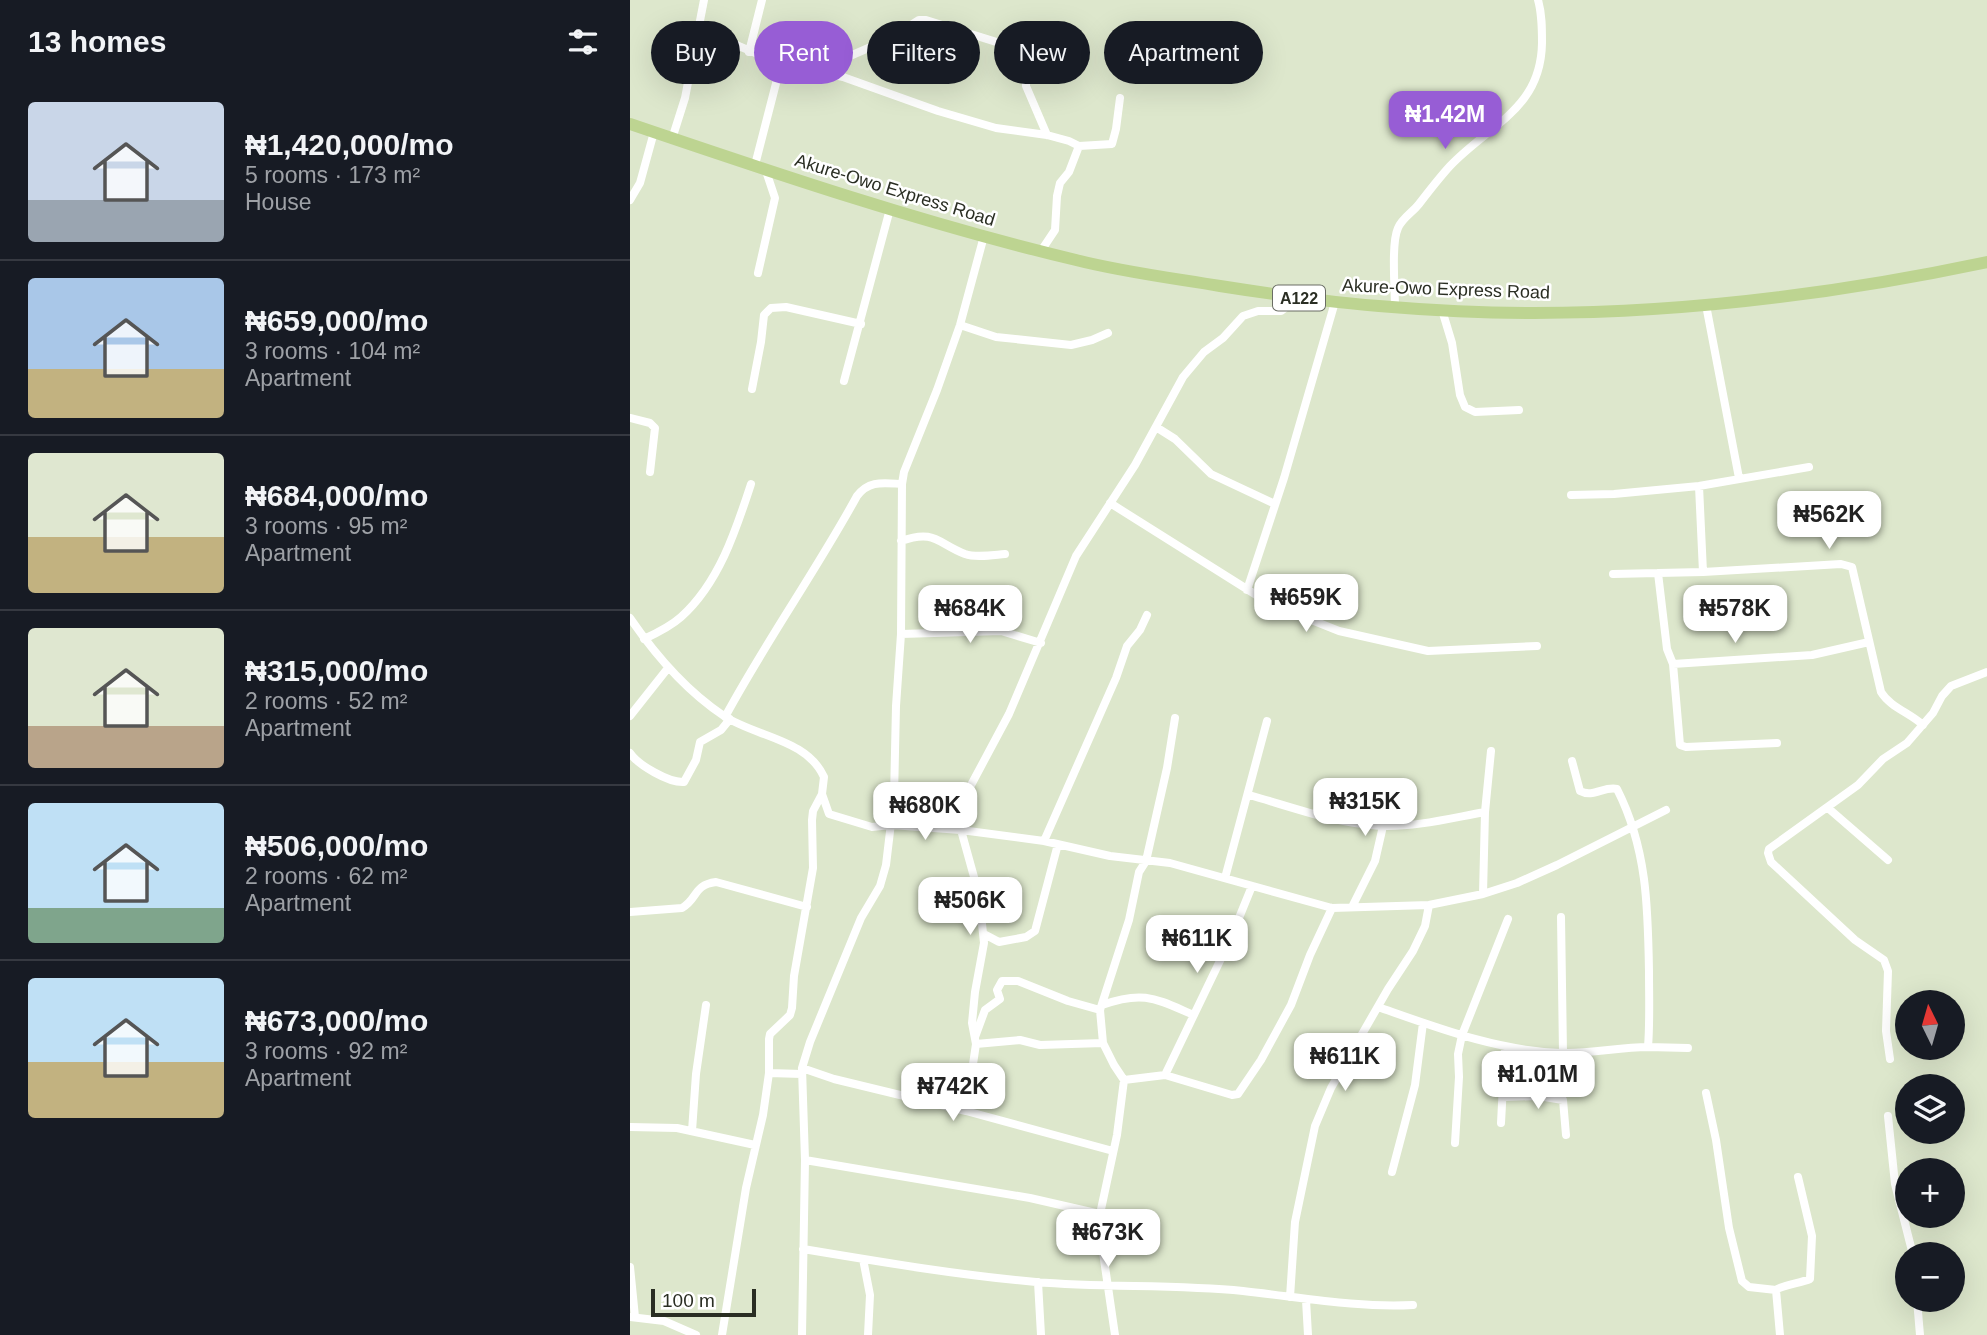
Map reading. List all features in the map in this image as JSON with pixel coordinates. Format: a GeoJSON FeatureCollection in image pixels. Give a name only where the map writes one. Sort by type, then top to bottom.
{"type":"FeatureCollection","features":[{"type":"Feature","properties":{"kind":"highway","name":"Akure-Owo Express Road"},"geometry":{"type":"LineString","coordinates":[[630,124],[890,209],[1041,251],[1117,268],[1335,302],[1395,308],[1501,312],[1612,310],[1706,304],[1910,278],[1987,262]]}},
{"type":"Feature","properties":{"kind":"street"},"geometry":{"type":"LineString","coordinates":[[700,21],[704,0]]}},
{"type":"Feature","properties":{"kind":"street"},"geometry":{"type":"LineString","coordinates":[[749,52],[762,0]]}},
{"type":"Feature","properties":{"kind":"street"},"geometry":{"type":"LineString","coordinates":[[1395,308],[1395,236],[1398,228],[1450,166],[1510,115],[1533,85],[1539,72],[1541,57],[1541,14],[1538,0]]}},
{"type":"Feature","properties":{"kind":"street"},"geometry":{"type":"LineString","coordinates":[[853,55],[888,39],[919,20],[1022,50],[1027,54],[1027,86],[1047,135]]}},
{"type":"Feature","properties":{"kind":"street"},"geometry":{"type":"LineString","coordinates":[[740,48],[754,54]]}},
{"type":"Feature","properties":{"kind":"street"},"geometry":{"type":"LineString","coordinates":[[853,81],[996,128],[1047,135],[1079,146],[1112,144],[1119,98]]}},
{"type":"Feature","properties":{"kind":"street"},"geometry":{"type":"LineString","coordinates":[[672,139],[688,84]]}},
{"type":"Feature","properties":{"kind":"street"},"geometry":{"type":"LineString","coordinates":[[758,273],[775,198],[760,167],[777,84]]}},
{"type":"Feature","properties":{"kind":"street"},"geometry":{"type":"LineString","coordinates":[[630,200],[640,183],[654,132]]}},
{"type":"Feature","properties":{"kind":"street"},"geometry":{"type":"LineString","coordinates":[[1041,251],[1055,230],[1060,183],[1069,172],[1079,146]]}},
{"type":"Feature","properties":{"kind":"street"},"geometry":{"type":"LineString","coordinates":[[844,381],[890,209]]}},
{"type":"Feature","properties":{"kind":"street"},"geometry":{"type":"LineString","coordinates":[[802,1335],[805,1160],[802,1071],[810,1042],[861,918],[880,886],[886,865],[894,798],[901,634],[902,484],[904,472],[960,325],[984,236]]}},
{"type":"Feature","properties":{"kind":"street"},"geometry":{"type":"LineString","coordinates":[[975,1040],[972,1017],[984,934],[979,895],[961,830],[970,787],[1009,714],[1076,556],[1156,428],[1183,377],[1204,352],[1223,338],[1243,316],[1258,311],[1281,311],[1298,298]]}},
{"type":"Feature","properties":{"kind":"street"},"geometry":{"type":"LineString","coordinates":[[1248,590],[1335,302]]}},
{"type":"Feature","properties":{"kind":"street"},"geometry":{"type":"LineString","coordinates":[[1706,304],[1739,478]]}},
{"type":"Feature","properties":{"kind":"street"},"geometry":{"type":"LineString","coordinates":[[752,389],[764,316],[771,308],[786,307],[861,324]]}},
{"type":"Feature","properties":{"kind":"street"},"geometry":{"type":"LineString","coordinates":[[1442,310],[1452,343],[1460,396],[1465,407],[1475,412],[1518,410]]}},
{"type":"Feature","properties":{"kind":"street"},"geometry":{"type":"LineString","coordinates":[[960,325],[996,337],[1071,345],[1108,333]]}},
{"type":"Feature","properties":{"kind":"street"},"geometry":{"type":"LineString","coordinates":[[630,418],[655,428],[650,472]]}},
{"type":"Feature","properties":{"kind":"street"},"geometry":{"type":"LineString","coordinates":[[1156,428],[1175,439],[1211,474],[1275,504]]}},
{"type":"Feature","properties":{"kind":"street"},"geometry":{"type":"LineString","coordinates":[[1571,495],[1699,486],[1809,467]]}},
{"type":"Feature","properties":{"kind":"street"},"geometry":{"type":"LineString","coordinates":[[630,753],[644,766],[674,781],[684,782],[696,760],[700,742],[721,730],[857,496],[865,486],[872,483],[902,484]]}},
{"type":"Feature","properties":{"kind":"street"},"geometry":{"type":"LineString","coordinates":[[645,639],[680,618],[715,573],[730,543],[751,484]]}},
{"type":"Feature","properties":{"kind":"street"},"geometry":{"type":"LineString","coordinates":[[1699,486],[1703,572]]}},
{"type":"Feature","properties":{"kind":"street"},"geometry":{"type":"LineString","coordinates":[[1110,503],[1269,603],[1339,631],[1404,647],[1456,651],[1537,646]]}},
{"type":"Feature","properties":{"kind":"street"},"geometry":{"type":"LineString","coordinates":[[901,541],[918,535],[945,543],[968,556],[1005,554]]}},
{"type":"Feature","properties":{"kind":"street"},"geometry":{"type":"LineString","coordinates":[[1613,574],[1848,565],[1854,570],[1868,642],[1885,699],[1923,725]]}},
{"type":"Feature","properties":{"kind":"street"},"geometry":{"type":"LineString","coordinates":[[1658,573],[1667,649],[1673,664],[1680,745],[1686,747],[1777,743]]}},
{"type":"Feature","properties":{"kind":"street"},"geometry":{"type":"LineString","coordinates":[[1044,841],[1116,678],[1127,646],[1140,630],[1147,615]]}},
{"type":"Feature","properties":{"kind":"street"},"geometry":{"type":"LineString","coordinates":[[630,618],[683,684],[728,718],[800,750],[812,758],[824,777],[822,794],[813,811],[813,869],[794,976],[792,1008],[790,1015],[770,1034],[769,1073],[763,1115],[755,1146],[722,1335]]}},
{"type":"Feature","properties":{"kind":"street"},"geometry":{"type":"LineString","coordinates":[[901,634],[1001,631],[1041,643]]}},
{"type":"Feature","properties":{"kind":"street"},"geometry":{"type":"LineString","coordinates":[[1673,664],[1812,655],[1868,642]]}},
{"type":"Feature","properties":{"kind":"street"},"geometry":{"type":"LineString","coordinates":[[630,716],[668,668]]}},
{"type":"Feature","properties":{"kind":"street"},"geometry":{"type":"LineString","coordinates":[[1890,1059],[1886,1031],[1888,971],[1884,960],[1855,940],[1779,869],[1768,853],[1771,845],[1828,808],[1858,785],[1883,759],[1907,743],[1951,685],[1987,671]]}},
{"type":"Feature","properties":{"kind":"street"},"geometry":{"type":"LineString","coordinates":[[1115,1335],[1100,1214],[1124,1080],[1103,1042],[1101,1007],[1129,920],[1139,872],[1146,861],[1175,718]]}},
{"type":"Feature","properties":{"kind":"street"},"geometry":{"type":"LineString","coordinates":[[1225,878],[1267,721]]}},
{"type":"Feature","properties":{"kind":"street"},"geometry":{"type":"LineString","coordinates":[[1483,894],[1485,812],[1491,751]]}},
{"type":"Feature","properties":{"kind":"street"},"geometry":{"type":"LineString","coordinates":[[1572,761],[1580,791],[1591,794],[1617,789],[1635,828],[1644,864],[1648,936],[1648,1047]]}},
{"type":"Feature","properties":{"kind":"street"},"geometry":{"type":"LineString","coordinates":[[822,794],[826,809],[832,816],[872,827],[891,825],[961,830],[1044,841],[1086,852],[1170,863],[1332,908],[1429,905],[1483,894],[1547,870],[1635,828],[1666,810]]}},
{"type":"Feature","properties":{"kind":"street"},"geometry":{"type":"LineString","coordinates":[[1249,794],[1324,817],[1383,826],[1485,812]]}},
{"type":"Feature","properties":{"kind":"street"},"geometry":{"type":"LineString","coordinates":[[1828,808],[1888,859]]}},
{"type":"Feature","properties":{"kind":"street"},"geometry":{"type":"LineString","coordinates":[[1352,907],[1375,861],[1383,826]]}},
{"type":"Feature","properties":{"kind":"street"},"geometry":{"type":"LineString","coordinates":[[984,934],[996,942],[1008,942],[1026,937],[1035,931],[1058,844]]}},
{"type":"Feature","properties":{"kind":"street"},"geometry":{"type":"LineString","coordinates":[[630,912],[682,908],[689,904],[703,885],[716,882],[807,907]]}},
{"type":"Feature","properties":{"kind":"street"},"geometry":{"type":"LineString","coordinates":[[1165,1075],[1230,940],[1252,886]]}},
{"type":"Feature","properties":{"kind":"street"},"geometry":{"type":"LineString","coordinates":[[1290,1297],[1295,1222],[1315,1126],[1331,1088],[1413,951],[1425,926],[1429,905]]}},
{"type":"Feature","properties":{"kind":"street"},"geometry":{"type":"LineString","coordinates":[[1124,1080],[1165,1075],[1232,1095],[1238,1094],[1261,1060],[1291,1005],[1332,908]]}},
{"type":"Feature","properties":{"kind":"street"},"geometry":{"type":"LineString","coordinates":[[1561,917],[1563,1053]]}},
{"type":"Feature","properties":{"kind":"street"},"geometry":{"type":"LineString","coordinates":[[1455,1143],[1458,1054],[1462,1035],[1508,919]]}},
{"type":"Feature","properties":{"kind":"street"},"geometry":{"type":"LineString","coordinates":[[966,1111],[975,1040],[985,1010],[1000,999],[997,990],[1002,981],[1017,981],[1068,1001],[1101,1007],[1131,997],[1145,996],[1194,1015]]}},
{"type":"Feature","properties":{"kind":"street"},"geometry":{"type":"LineString","coordinates":[[692,1131],[696,1074],[706,1004]]}},
{"type":"Feature","properties":{"kind":"street"},"geometry":{"type":"LineString","coordinates":[[1378,1007],[1505,1047],[1563,1053],[1596,1053],[1648,1047],[1688,1048]]}},
{"type":"Feature","properties":{"kind":"street"},"geometry":{"type":"LineString","coordinates":[[1392,1172],[1415,1085],[1423,1023]]}},
{"type":"Feature","properties":{"kind":"street"},"geometry":{"type":"LineString","coordinates":[[975,1040],[1020,1040],[1041,1045],[1103,1042]]}},
{"type":"Feature","properties":{"kind":"street"},"geometry":{"type":"LineString","coordinates":[[1501,1123],[1505,1047]]}},
{"type":"Feature","properties":{"kind":"street"},"geometry":{"type":"LineString","coordinates":[[769,1073],[802,1071],[966,1111],[1113,1151]]}},
{"type":"Feature","properties":{"kind":"street"},"geometry":{"type":"LineString","coordinates":[[1706,1093],[1729,1228],[1741,1281],[1749,1287],[1776,1290],[1811,1279],[1812,1236],[1798,1177]]}},
{"type":"Feature","properties":{"kind":"street"},"geometry":{"type":"LineString","coordinates":[[1503,1097],[1538,1096],[1563,1100],[1566,1135]]}},
{"type":"Feature","properties":{"kind":"street"},"geometry":{"type":"LineString","coordinates":[[1888,1116],[1895,1184],[1910,1242]]}},
{"type":"Feature","properties":{"kind":"street"},"geometry":{"type":"LineString","coordinates":[[630,1128],[677,1128],[755,1146]]}},
{"type":"Feature","properties":{"kind":"street"},"geometry":{"type":"LineString","coordinates":[[805,1160],[1030,1198],[1100,1214]]}},
{"type":"Feature","properties":{"kind":"street"},"geometry":{"type":"LineString","coordinates":[[803,1250],[1038,1282],[1242,1291],[1306,1300],[1392,1307],[1413,1305]]}},
{"type":"Feature","properties":{"kind":"street"},"geometry":{"type":"LineString","coordinates":[[863,1259],[870,1295],[869,1335]]}},
{"type":"Feature","properties":{"kind":"street"},"geometry":{"type":"LineString","coordinates":[[630,1267],[633,1317],[664,1321],[696,1335]]}},
{"type":"Feature","properties":{"kind":"street"},"geometry":{"type":"LineString","coordinates":[[1038,1282],[1041,1335]]}},
{"type":"Feature","properties":{"kind":"street"},"geometry":{"type":"LineString","coordinates":[[1776,1290],[1780,1335]]}},
{"type":"Feature","properties":{"kind":"street"},"geometry":{"type":"LineString","coordinates":[[1306,1300],[1308,1335]]}},
{"type":"Feature","properties":{"kind":"street"},"geometry":{"type":"LineString","coordinates":[[1918,1312],[1920,1335]]}}]}
